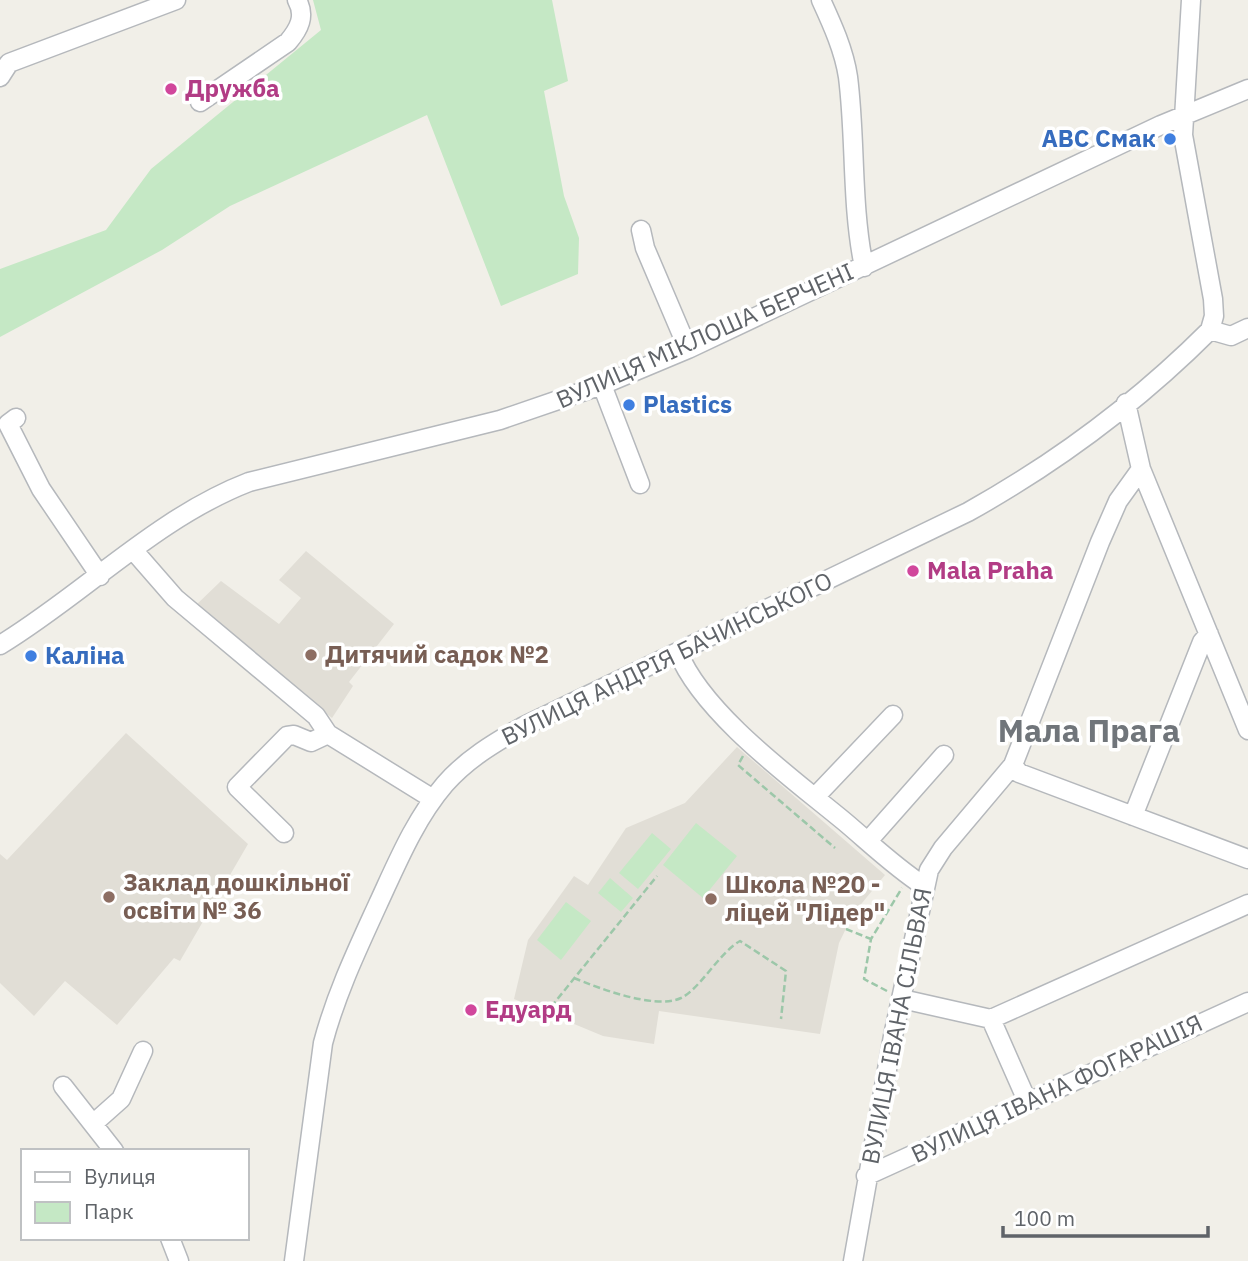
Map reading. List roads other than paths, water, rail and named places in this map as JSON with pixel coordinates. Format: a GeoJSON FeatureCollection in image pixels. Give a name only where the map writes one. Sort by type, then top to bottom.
{"type":"FeatureCollection","features":[{"type":"Feature","properties":{"kind":"street"},"geometry":{"type":"LineString","coordinates":[[3,67],[176,0]]}},
{"type":"Feature","properties":{"kind":"street"},"geometry":{"type":"LineString","coordinates":[[200,102],[288,42],[299,29],[302,19],[297,0]]}},
{"type":"Feature","properties":{"kind":"street"},"geometry":{"type":"LineString","coordinates":[[821,0],[848,75],[852,160],[864,267]]}},
{"type":"Feature","properties":{"kind":"street"},"geometry":{"type":"LineString","coordinates":[[1191,0],[1182,135],[1213,299],[1214,316],[1210,330],[1231,336],[1248,328]]}},
{"type":"Feature","properties":{"kind":"street","name":"ВУЛИЦЯ МІКЛОША БЕРЧЕНІ"},"geometry":{"type":"LineString","coordinates":[[0,645],[202,504],[249,482],[499,420],[602,385],[688,349],[1183,116],[1248,89]]}},
{"type":"Feature","properties":{"kind":"street"},"geometry":{"type":"LineString","coordinates":[[641,230],[645,248],[688,349]]}},
{"type":"Feature","properties":{"kind":"street","name":"ВУЛИЦЯ АНДРІЯ БАЧИНСЬКОГО"},"geometry":{"type":"LineString","coordinates":[[294,1261],[323,1043],[332,1008],[414,828],[433,799],[462,767],[494,743],[968,512],[1051,462],[1162,375],[1210,330]]}},
{"type":"Feature","properties":{"kind":"street"},"geometry":{"type":"LineString","coordinates":[[602,385],[640,484]]}},
{"type":"Feature","properties":{"kind":"street"},"geometry":{"type":"LineString","coordinates":[[1126,403],[1141,469],[1248,730]]}},
{"type":"Feature","properties":{"kind":"street"},"geometry":{"type":"LineString","coordinates":[[16,418],[8,424],[41,489],[100,576]]}},
{"type":"Feature","properties":{"kind":"street","name":"ВУЛИЦЯ ІВАНА СІЛЬВАЯ"},"geometry":{"type":"LineString","coordinates":[[853,1261],[866,1176],[902,999],[917,882],[1013,765],[1104,532],[1118,501],[1141,469]]}},
{"type":"Feature","properties":{"kind":"street"},"geometry":{"type":"LineString","coordinates":[[134,551],[175,598],[316,716],[328,734],[433,799]]}},
{"type":"Feature","properties":{"kind":"street"},"geometry":{"type":"LineString","coordinates":[[1133,816],[1202,642],[1209,634]]}},
{"type":"Feature","properties":{"kind":"street"},"geometry":{"type":"LineString","coordinates":[[678,652],[684,668],[709,702],[815,797],[917,882]]}},
{"type":"Feature","properties":{"kind":"street"},"geometry":{"type":"LineString","coordinates":[[815,797],[893,715]]}},
{"type":"Feature","properties":{"kind":"street"},"geometry":{"type":"LineString","coordinates":[[284,833],[237,787],[287,737],[294,735],[311,742],[328,734]]}},
{"type":"Feature","properties":{"kind":"street"},"geometry":{"type":"LineString","coordinates":[[868,841],[944,755]]}},
{"type":"Feature","properties":{"kind":"street"},"geometry":{"type":"LineString","coordinates":[[1013,765],[1018,772],[1248,859]]}},
{"type":"Feature","properties":{"kind":"street"},"geometry":{"type":"LineString","coordinates":[[902,999],[991,1019],[1248,904]]}},
{"type":"Feature","properties":{"kind":"street","name":"ВУЛИЦЯ ІВАНА ФОГАРАШІЯ"},"geometry":{"type":"LineString","coordinates":[[866,1176],[1248,1002]]}},
{"type":"Feature","properties":{"kind":"street"},"geometry":{"type":"LineString","coordinates":[[991,1019],[1028,1102]]}},
{"type":"Feature","properties":{"kind":"street"},"geometry":{"type":"LineString","coordinates":[[94,1123],[121,1098],[143,1051]]}},
{"type":"Feature","properties":{"kind":"street"},"geometry":{"type":"LineString","coordinates":[[63,1086],[113,1149]]}},
{"type":"Feature","properties":{"kind":"street"},"geometry":{"type":"LineString","coordinates":[[171,1240],[180,1261]]}},
{"type":"Feature","properties":{"kind":"place","name":"Дружба"},"geometry":{"type":"Point","coordinates":[171,89]}},
{"type":"Feature","properties":{"kind":"place","name":"ABC Смак"},"geometry":{"type":"Point","coordinates":[1170,139]}},
{"type":"Feature","properties":{"kind":"place","name":"Plastics"},"geometry":{"type":"Point","coordinates":[629,405]}},
{"type":"Feature","properties":{"kind":"place","name":"Mala Praha"},"geometry":{"type":"Point","coordinates":[913,571]}},
{"type":"Feature","properties":{"kind":"place","name":"Дитячий садок №2"},"geometry":{"type":"Point","coordinates":[311,655]}},
{"type":"Feature","properties":{"kind":"place","name":"Калiна"},"geometry":{"type":"Point","coordinates":[31,656]}},
{"type":"Feature","properties":{"kind":"place","name":"Заклад дошкільної освіти № 36"},"geometry":{"type":"Point","coordinates":[109,897]}},
{"type":"Feature","properties":{"kind":"place","name":"Школа №20 - ліцей \"Лідер\""},"geometry":{"type":"Point","coordinates":[711,899]}},
{"type":"Feature","properties":{"kind":"place","name":"Едуард"},"geometry":{"type":"Point","coordinates":[471,1010]}},
{"type":"Feature","properties":{"kind":"district","name":"Мала Прага"},"geometry":{"type":"Point","coordinates":[1089,731]}}]}
